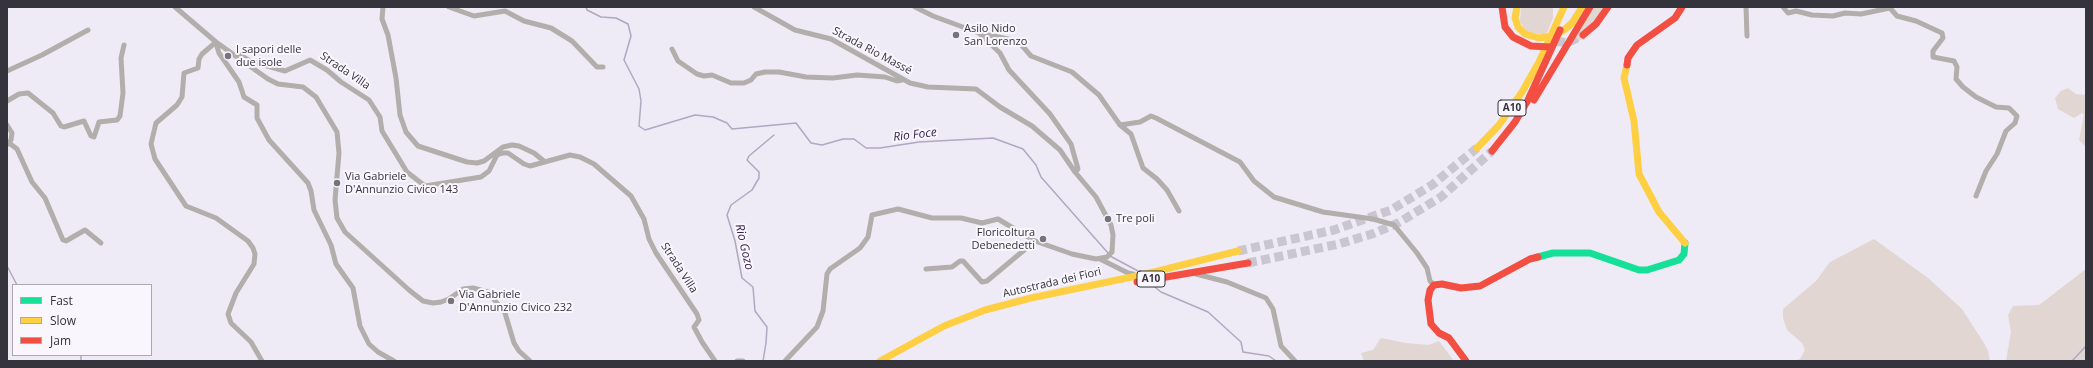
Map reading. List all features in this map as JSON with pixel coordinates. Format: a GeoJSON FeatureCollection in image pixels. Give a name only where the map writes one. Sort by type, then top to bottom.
{"type":"FeatureCollection","features":[{"type":"Feature","properties":{"kind":"main road"},"geometry":{"type":"LineString","coordinates":[[1502,7],[1502,16],[1505,27],[1518,41],[1531,46],[1547,47],[1553,46],[1556,41]]}},
{"type":"Feature","properties":{"kind":"main road"},"geometry":{"type":"LineString","coordinates":[[1516,7],[1515,18],[1518,27],[1525,34],[1539,38],[1553,36],[1564,30],[1572,23],[1582,7]]}},
{"type":"Feature","properties":{"kind":"main road"},"geometry":{"type":"LineString","coordinates":[[1555,7],[1556,26]]}},
{"type":"Feature","properties":{"kind":"main road","name":"A10"},"geometry":{"type":"LineString","coordinates":[[1477,148],[1514,105],[1539,62],[1564,7]]}},
{"type":"Feature","properties":{"kind":"main road","name":"A10"},"geometry":{"type":"LineString","coordinates":[[1492,151],[1515,122],[1548,60],[1570,7]]}},
{"type":"Feature","properties":{"kind":"main road"},"geometry":{"type":"LineString","coordinates":[[1515,122],[1530,107],[1590,7]]}},
{"type":"Feature","properties":{"kind":"main road"},"geometry":{"type":"LineString","coordinates":[[1583,35],[1596,24],[1608,7]]}},
{"type":"Feature","properties":{"kind":"main road"},"geometry":{"type":"LineString","coordinates":[[1466,361],[1449,338],[1439,333],[1431,324],[1428,300],[1430,290],[1434,285],[1442,284],[1461,288],[1480,286],[1530,259],[1553,252],[1590,253],[1639,270],[1646,270],[1682,259],[1685,249],[1685,242],[1659,212],[1648,194],[1639,174],[1636,156],[1634,121],[1624,78],[1628,58],[1637,45],[1643,39],[1675,18],[1682,7]]}},
{"type":"Feature","properties":{"kind":"main road","name":"Autostrada dei Fiori"},"geometry":{"type":"LineString","coordinates":[[890,361],[934,337],[974,320],[1053,296],[1238,251]]}},
{"type":"Feature","properties":{"kind":"main road","name":"Autostrada dei Fiori"},"geometry":{"type":"LineString","coordinates":[[881,360],[923,336],[962,318],[1013,302],[1248,263]]}},
{"type":"Feature","properties":{"kind":"street"},"geometry":{"type":"LineString","coordinates":[[175,7],[216,42],[268,79],[278,84],[307,89],[316,97],[329,116],[337,132],[339,145],[335,188],[336,208],[337,218],[345,232],[423,301],[433,303],[441,302],[449,299],[463,289],[472,288],[488,292],[505,313],[517,347],[530,361]]}},
{"type":"Feature","properties":{"kind":"street"},"geometry":{"type":"LineString","coordinates":[[383,7],[382,19],[388,35],[396,78],[400,115],[406,132],[418,146],[467,162],[477,163],[484,161],[512,145],[519,146],[534,153],[545,162]]}},
{"type":"Feature","properties":{"kind":"street"},"geometry":{"type":"LineString","coordinates":[[449,7],[474,16],[504,11],[524,21],[551,28],[572,41],[597,67],[603,67]]}},
{"type":"Feature","properties":{"kind":"street","name":"Strada Rio Massé"},"geometry":{"type":"LineString","coordinates":[[754,7],[796,30],[831,39],[902,80],[919,86],[976,89],[1043,134],[1066,156],[1075,172],[1096,197],[1112,225],[1112,252],[1107,257],[1100,259],[1072,254],[1035,241],[998,219],[982,223],[961,218],[932,218],[898,209],[872,215],[868,237],[860,248],[830,269],[827,274],[823,311],[817,327],[785,361]]}},
{"type":"Feature","properties":{"kind":"street"},"geometry":{"type":"LineString","coordinates":[[915,7],[933,16],[979,33],[1018,41],[1031,56],[1072,72],[1100,95],[1120,125],[1131,134],[1143,168],[1157,179],[1167,190],[1179,211]]}},
{"type":"Feature","properties":{"kind":"street"},"geometry":{"type":"LineString","coordinates":[[1746,7],[1747,36]]}},
{"type":"Feature","properties":{"kind":"street"},"geometry":{"type":"LineString","coordinates":[[1783,7],[1788,13],[1796,11],[1812,15],[1833,16],[1845,13],[1861,14],[1890,8],[1897,16],[1916,21],[1942,33],[1943,38],[1933,51],[1933,57],[1954,61],[1957,67],[1956,79],[1963,87],[1976,97],[1996,107],[2009,108],[2017,116],[2015,123],[2006,131],[1997,154],[1986,171],[1976,196]]}},
{"type":"Feature","properties":{"kind":"street"},"geometry":{"type":"LineString","coordinates":[[7,71],[42,55],[88,30]]}},
{"type":"Feature","properties":{"kind":"street"},"geometry":{"type":"LineString","coordinates":[[979,33],[1000,53],[1009,70],[1050,114],[1071,144],[1078,169],[1075,172]]}},
{"type":"Feature","properties":{"kind":"street"},"geometry":{"type":"LineString","coordinates":[[216,42],[202,54],[198,68],[184,73],[182,97],[177,105],[156,123],[151,144],[155,159],[186,206],[216,218],[248,242],[253,248],[255,254],[254,264],[236,293],[228,314],[231,324],[251,342],[262,361]]}},
{"type":"Feature","properties":{"kind":"street"},"geometry":{"type":"LineString","coordinates":[[216,42],[219,53],[239,82],[244,97],[257,106],[257,118],[269,140],[308,183],[314,210],[331,245],[336,264],[353,288],[360,326],[369,344],[378,352],[394,361]]}},
{"type":"Feature","properties":{"kind":"street"},"geometry":{"type":"LineString","coordinates":[[7,101],[19,94],[28,93],[53,113],[61,126],[64,127],[84,121],[91,136],[94,137],[99,122],[117,120],[120,116],[123,93],[121,58],[124,45]]}},
{"type":"Feature","properties":{"kind":"street"},"geometry":{"type":"LineString","coordinates":[[672,49],[678,61],[697,74],[704,76],[712,75],[731,83],[744,83],[751,80],[756,74],[765,72],[779,72],[806,77],[833,78],[857,75],[885,77],[897,81],[902,80]]}},
{"type":"Feature","properties":{"kind":"street","name":"Strada Villa"},"geometry":{"type":"LineString","coordinates":[[235,56],[240,55],[250,61],[285,71],[310,60],[327,70],[341,82],[369,100],[380,118],[382,131],[407,172],[425,186],[481,176],[489,171],[498,153],[508,153],[524,164],[530,166],[570,155],[580,157],[594,164],[631,196],[644,218],[649,239],[656,253],[697,314],[699,320],[694,327],[715,361]]}},
{"type":"Feature","properties":{"kind":"street"},"geometry":{"type":"LineString","coordinates":[[1120,125],[1140,122],[1152,116],[1240,162],[1254,181],[1274,197],[1322,212],[1372,219],[1394,225],[1417,252],[1427,268],[1430,281],[1434,285]]}},
{"type":"Feature","properties":{"kind":"street"},"geometry":{"type":"LineString","coordinates":[[7,125],[12,133],[8,144],[17,149],[32,182],[45,198],[63,240],[66,240],[85,230],[101,244]]}},
{"type":"Feature","properties":{"kind":"street"},"geometry":{"type":"LineString","coordinates":[[926,269],[952,267],[960,261],[963,261],[982,282],[987,281],[1035,241]]}},
{"type":"Feature","properties":{"kind":"street"},"geometry":{"type":"LineString","coordinates":[[1100,259],[1132,274],[1152,269],[1168,269],[1208,276],[1227,282],[1252,294],[1261,295],[1266,298],[1272,309],[1281,346],[1295,361]]}},
{"type":"Feature","properties":{"kind":"street"},"geometry":{"type":"LineString","coordinates":[[737,361],[743,361]]}},
{"type":"Feature","properties":{"kind":"shaded area"},"geometry":{"type":"Polygon","coordinates":[[[1521,7],[1553,7],[1553,18],[1546,35],[1527,32],[1520,22],[1521,7]]]}},
{"type":"Feature","properties":{"kind":"shaded area"},"geometry":{"type":"Polygon","coordinates":[[[1593,7],[1605,7],[1584,38],[1572,45],[1593,7]]]}},
{"type":"Feature","properties":{"kind":"shaded area"},"geometry":{"type":"Polygon","coordinates":[[[2068,88],[2076,94],[2086,95],[2086,147],[2079,140],[2084,115],[2082,113],[2074,118],[2058,109],[2055,98],[2061,91],[2068,88]]]}},
{"type":"Feature","properties":{"kind":"shaded area"},"geometry":{"type":"Polygon","coordinates":[[[1874,239],[1928,278],[1962,309],[1984,343],[1988,351],[1990,361],[1794,361],[1800,359],[1805,350],[1802,343],[1787,330],[1783,318],[1783,309],[1816,281],[1830,262],[1874,239]]]}},
{"type":"Feature","properties":{"kind":"shaded area"},"geometry":{"type":"Polygon","coordinates":[[[2086,269],[2086,361],[2006,361],[2011,332],[2008,315],[2013,306],[2039,305],[2086,269]]]}},
{"type":"Feature","properties":{"kind":"shaded area"},"geometry":{"type":"Polygon","coordinates":[[[1381,338],[1406,343],[1429,345],[1439,341],[1454,361],[1364,361],[1361,353],[1373,350],[1381,338]]]}},
{"type":"Feature","properties":{"kind":"waterway","name":"Rio Foce"},"geometry":{"type":"LineString","coordinates":[[586,7],[587,10],[601,17],[616,18],[628,24],[631,36],[624,60],[639,89],[641,101],[639,126],[645,130],[695,115],[713,117],[727,123],[732,129],[796,123],[811,143],[822,145],[843,139],[854,139],[866,148],[880,148],[919,142],[993,138],[1023,149],[1036,165],[1041,177],[1108,253]]}},
{"type":"Feature","properties":{"kind":"waterway","name":"Rio Gozo"},"geometry":{"type":"LineString","coordinates":[[763,361],[767,327],[755,311],[753,287],[742,278],[735,241],[727,215],[731,205],[752,190],[759,178],[759,172],[747,160],[749,156],[774,135]]}},
{"type":"Feature","properties":{"kind":"waterway","name":"Rio Foce"},"geometry":{"type":"LineString","coordinates":[[1110,256],[1138,271]]}},
{"type":"Feature","properties":{"kind":"waterway"},"geometry":{"type":"LineString","coordinates":[[7,266],[16,284]]}},
{"type":"Feature","properties":{"kind":"waterway","name":"Rio Foce"},"geometry":{"type":"LineString","coordinates":[[1151,284],[1161,292],[1208,312],[1241,342],[1243,352],[1269,356],[1276,361]]}},
{"type":"Feature","properties":{"kind":"waterway"},"geometry":{"type":"LineString","coordinates":[[2072,361],[2086,346]]}},
{"type":"Feature","properties":{"kind":"waterway"},"geometry":{"type":"LineString","coordinates":[[81,356],[81,361]]}},
{"type":"Feature","properties":{"kind":"tunnel"},"geometry":{"type":"LineString","coordinates":[[1556,41],[1567,43],[1583,35]]}},
{"type":"Feature","properties":{"kind":"tunnel"},"geometry":{"type":"LineString","coordinates":[[1238,251],[1334,230],[1391,210],[1432,185],[1477,148]]}},
{"type":"Feature","properties":{"kind":"tunnel"},"geometry":{"type":"LineString","coordinates":[[1248,263],[1339,244],[1372,234],[1398,223],[1441,197],[1492,151]]}},
{"type":"Feature","properties":{"kind":"traffic: fast"},"geometry":{"type":"LineString","coordinates":[[1538,257],[1553,253],[1590,253],[1639,270],[1647,270],[1679,260],[1684,254],[1685,243]]}},
{"type":"Feature","properties":{"kind":"traffic: slow"},"geometry":{"type":"LineString","coordinates":[[1517,7],[1515,18],[1518,27],[1525,34],[1539,38],[1553,36],[1564,30],[1572,23],[1582,7]]}},
{"type":"Feature","properties":{"kind":"traffic: slow"},"geometry":{"type":"LineString","coordinates":[[1477,148],[1499,125],[1522,92],[1539,62],[1564,7]]}},
{"type":"Feature","properties":{"kind":"traffic: slow"},"geometry":{"type":"LineString","coordinates":[[1627,65],[1624,78],[1634,121],[1639,174],[1659,212],[1685,243]]}},
{"type":"Feature","properties":{"kind":"traffic: slow"},"geometry":{"type":"LineString","coordinates":[[880,361],[944,326],[985,310],[1031,298],[1146,274],[1238,251]]}},
{"type":"Feature","properties":{"kind":"traffic: jam"},"geometry":{"type":"LineString","coordinates":[[1502,7],[1505,27],[1513,37],[1531,46],[1550,47]]}},
{"type":"Feature","properties":{"kind":"traffic: jam"},"geometry":{"type":"LineString","coordinates":[[1534,100],[1590,7]]}},
{"type":"Feature","properties":{"kind":"traffic: jam"},"geometry":{"type":"LineString","coordinates":[[1583,35],[1596,24],[1608,7]]}},
{"type":"Feature","properties":{"kind":"traffic: jam"},"geometry":{"type":"LineString","coordinates":[[1627,65],[1628,58],[1637,45],[1675,18],[1682,7]]}},
{"type":"Feature","properties":{"kind":"traffic: jam"},"geometry":{"type":"LineString","coordinates":[[1492,151],[1515,122],[1528,100],[1560,30]]}},
{"type":"Feature","properties":{"kind":"traffic: jam"},"geometry":{"type":"LineString","coordinates":[[1466,361],[1449,338],[1439,333],[1431,324],[1428,300],[1430,290],[1434,285],[1442,284],[1461,288],[1480,286],[1530,259],[1538,257]]}},
{"type":"Feature","properties":{"kind":"traffic: jam"},"geometry":{"type":"LineString","coordinates":[[1137,282],[1248,263]]}},
{"type":"Feature","properties":{"kind":"place","name":"Asilo Nido San Lorenzo"},"geometry":{"type":"Point","coordinates":[956,35]}},
{"type":"Feature","properties":{"kind":"place","name":"I sapori delle due isole"},"geometry":{"type":"Point","coordinates":[228,56]}},
{"type":"Feature","properties":{"kind":"place","name":"Via Gabriele D'Annunzio Civico 143"},"geometry":{"type":"Point","coordinates":[337,183]}},
{"type":"Feature","properties":{"kind":"place","name":"Tre poli"},"geometry":{"type":"Point","coordinates":[1108,219]}},
{"type":"Feature","properties":{"kind":"place","name":"Floricoltura Debenedetti"},"geometry":{"type":"Point","coordinates":[1043,239]}},
{"type":"Feature","properties":{"kind":"place","name":"Via Gabriele D'Annunzio Civico 232"},"geometry":{"type":"Point","coordinates":[451,301]}}]}
